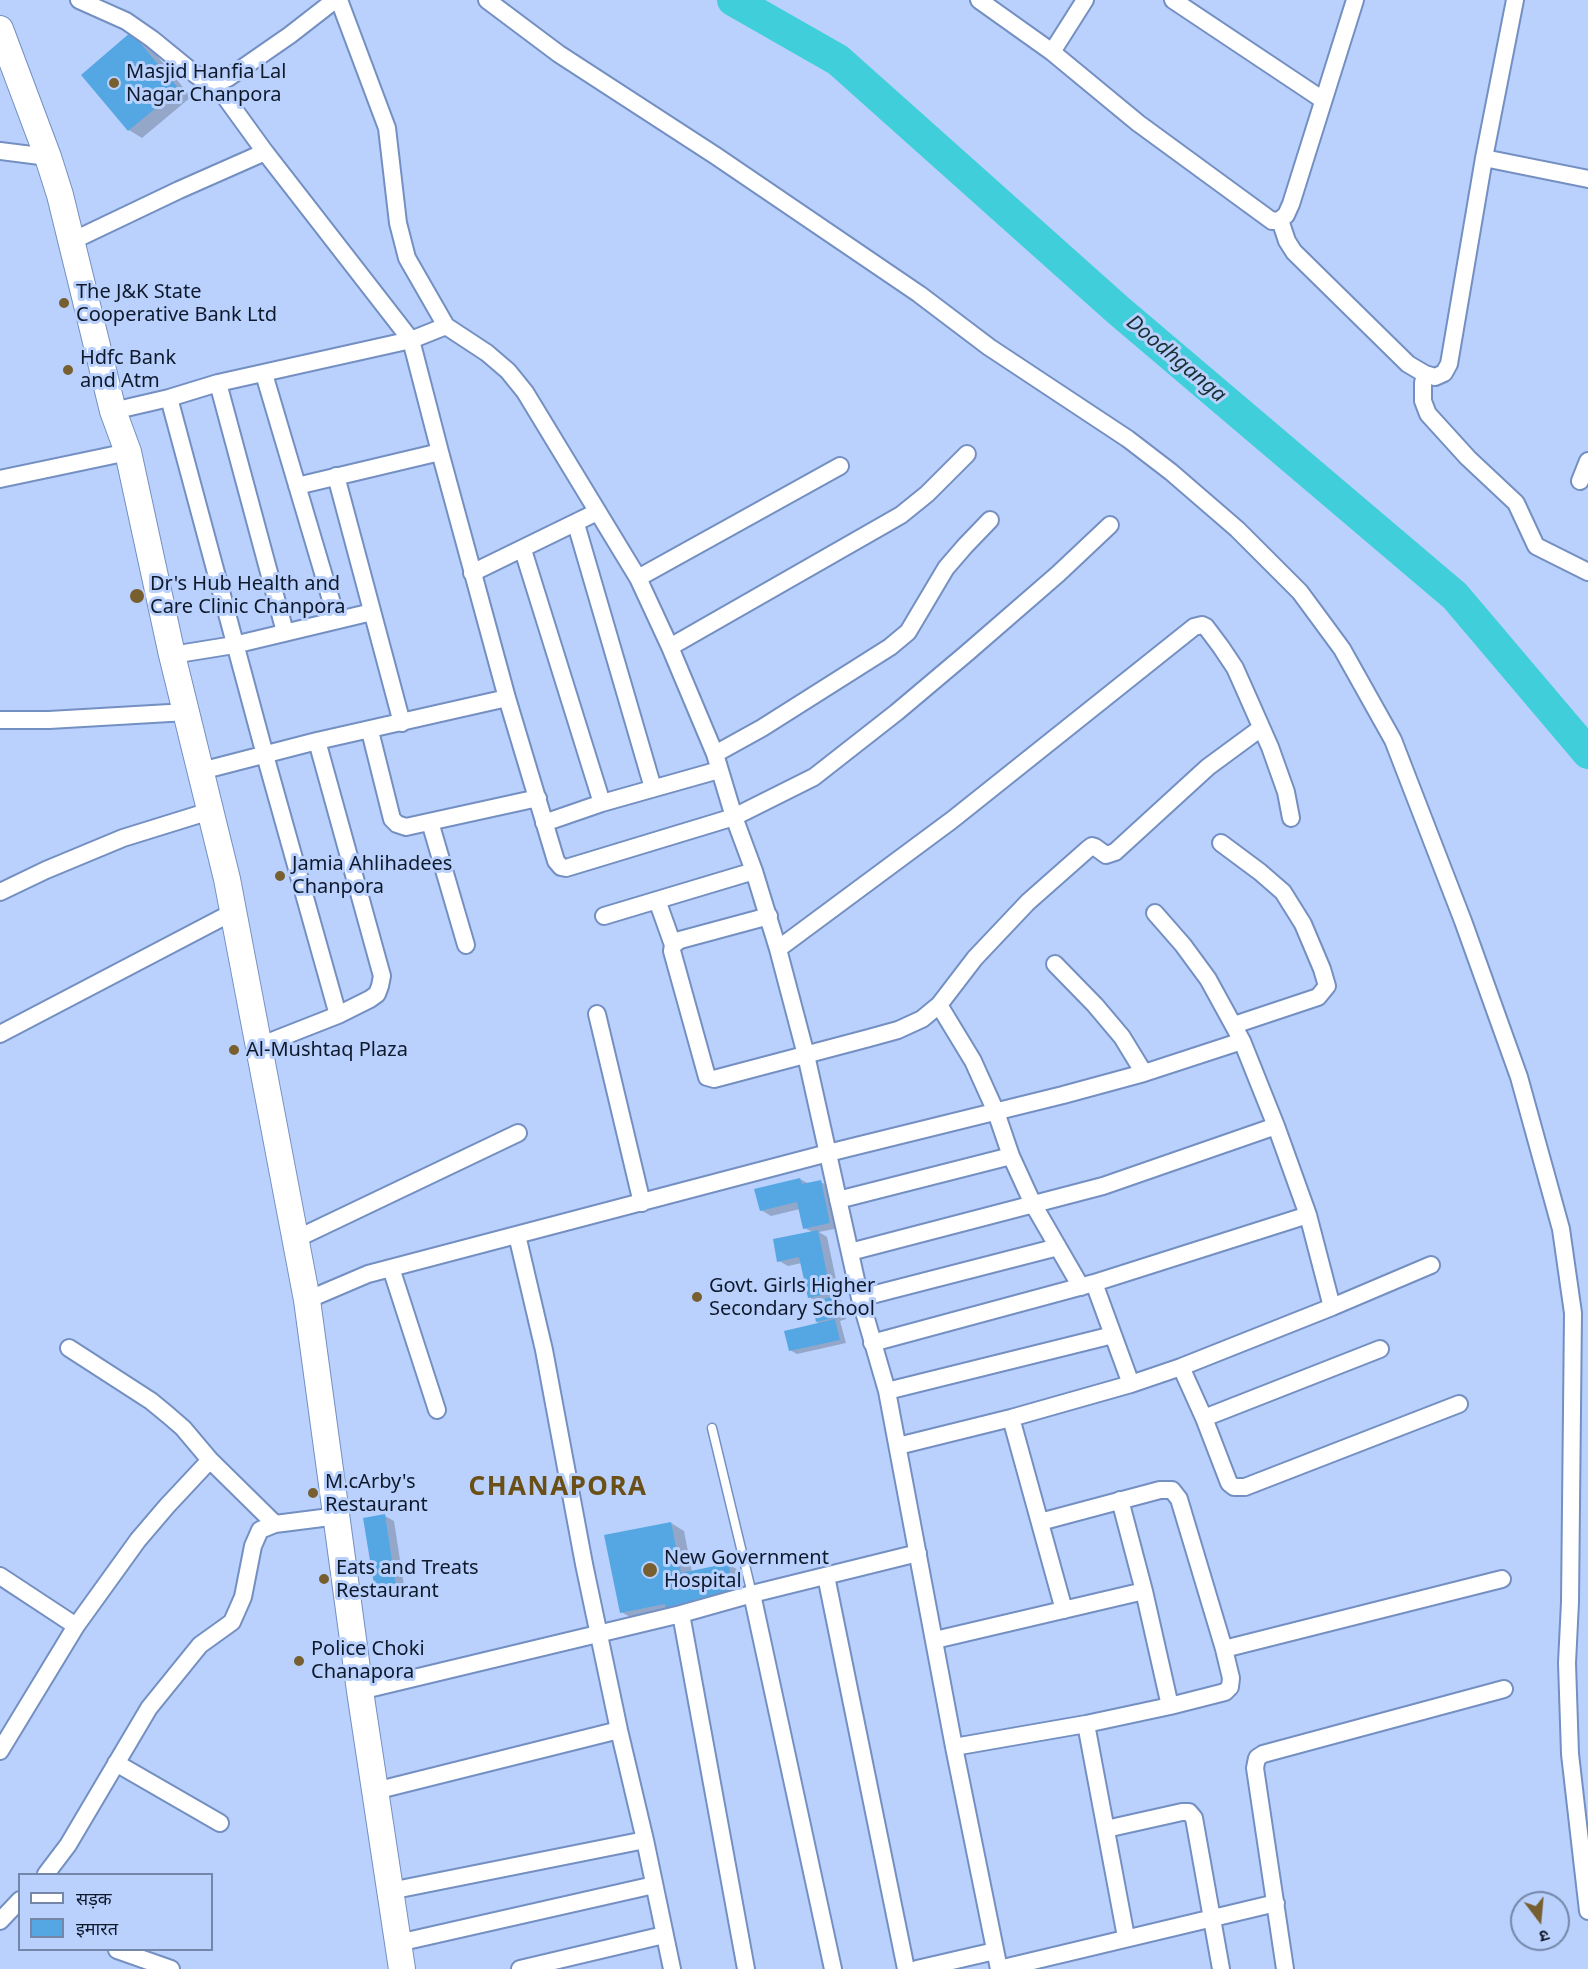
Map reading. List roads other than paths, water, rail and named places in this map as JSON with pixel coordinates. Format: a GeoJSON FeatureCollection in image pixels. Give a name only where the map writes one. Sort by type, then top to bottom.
{"type":"FeatureCollection","features":[{"type":"Feature","properties":{"kind":"main road"},"geometry":{"type":"LineString","coordinates":[[0,28],[60,195],[113,411],[128,452],[172,655],[233,912],[307,1300],[360,1691],[402,1969]]}},
{"type":"Feature","properties":{"kind":"street"},"geometry":{"type":"LineString","coordinates":[[79,0],[126,21],[207,82],[228,78],[337,0],[387,128],[398,223],[407,258],[446,326],[508,371],[525,392],[638,578],[670,647],[717,762],[769,916],[806,1055],[860,1298],[887,1391],[954,1747],[999,1969],[1275,1903]]}},
{"type":"Feature","properties":{"kind":"street"},"geometry":{"type":"LineString","coordinates":[[487,0],[559,54],[744,175],[919,294],[989,346],[1137,445],[1237,529],[1300,592],[1342,649],[1393,740],[1463,921],[1519,1077],[1561,1229],[1573,1313],[1570,1602],[1567,1662],[1570,1754],[1588,1911]]}},
{"type":"Feature","properties":{"kind":"street"},"geometry":{"type":"LineString","coordinates":[[979,0],[1052,52],[1138,123],[1272,221],[1280,220],[1286,215],[1291,204],[1354,0]]}},
{"type":"Feature","properties":{"kind":"street"},"geometry":{"type":"LineString","coordinates":[[1052,52],[1085,0]]}},
{"type":"Feature","properties":{"kind":"street"},"geometry":{"type":"LineString","coordinates":[[1173,0],[1323,100]]}},
{"type":"Feature","properties":{"kind":"street"},"geometry":{"type":"LineString","coordinates":[[1280,220],[1287,241],[1294,252],[1408,364],[1425,374],[1435,376],[1443,373],[1449,364],[1484,158],[1515,0]]}},
{"type":"Feature","properties":{"kind":"street"},"geometry":{"type":"LineString","coordinates":[[215,82],[265,152],[411,340],[507,698],[556,861],[561,867],[566,868],[734,817],[814,777],[975,646],[1110,525]]}},
{"type":"Feature","properties":{"kind":"street"},"geometry":{"type":"LineString","coordinates":[[0,151],[48,157]]}},
{"type":"Feature","properties":{"kind":"street"},"geometry":{"type":"LineString","coordinates":[[70,242],[265,152]]}},
{"type":"Feature","properties":{"kind":"street"},"geometry":{"type":"LineString","coordinates":[[1484,158],[1588,179]]}},
{"type":"Feature","properties":{"kind":"street"},"geometry":{"type":"LineString","coordinates":[[113,411],[169,398],[218,383],[411,340],[446,326]]}},
{"type":"Feature","properties":{"kind":"street"},"geometry":{"type":"LineString","coordinates":[[264,374],[337,620]]}},
{"type":"Feature","properties":{"kind":"street"},"geometry":{"type":"LineString","coordinates":[[1425,374],[1423,401],[1428,414],[1468,458],[1516,502],[1536,546],[1588,572]]}},
{"type":"Feature","properties":{"kind":"street"},"geometry":{"type":"LineString","coordinates":[[218,383],[285,632]]}},
{"type":"Feature","properties":{"kind":"street"},"geometry":{"type":"LineString","coordinates":[[169,398],[234,645],[338,1015]]}},
{"type":"Feature","properties":{"kind":"street"},"geometry":{"type":"LineString","coordinates":[[0,479],[128,452]]}},
{"type":"Feature","properties":{"kind":"street"},"geometry":{"type":"LineString","coordinates":[[297,486],[440,452]]}},
{"type":"Feature","properties":{"kind":"street"},"geometry":{"type":"LineString","coordinates":[[670,647],[901,514],[927,494],[967,454]]}},
{"type":"Feature","properties":{"kind":"street"},"geometry":{"type":"LineString","coordinates":[[1580,481],[1588,461]]}},
{"type":"Feature","properties":{"kind":"street"},"geometry":{"type":"LineString","coordinates":[[638,578],[840,466]]}},
{"type":"Feature","properties":{"kind":"street"},"geometry":{"type":"LineString","coordinates":[[336,476],[402,723]]}},
{"type":"Feature","properties":{"kind":"street"},"geometry":{"type":"LineString","coordinates":[[472,573],[597,512]]}},
{"type":"Feature","properties":{"kind":"street"},"geometry":{"type":"LineString","coordinates":[[544,822],[653,788],[717,762],[772,722],[890,647],[908,632],[946,568],[990,520]]}},
{"type":"Feature","properties":{"kind":"street"},"geometry":{"type":"LineString","coordinates":[[576,524],[653,788]]}},
{"type":"Feature","properties":{"kind":"street"},"geometry":{"type":"LineString","coordinates":[[523,550],[602,803]]}},
{"type":"Feature","properties":{"kind":"street"},"geometry":{"type":"LineString","coordinates":[[172,655],[234,645],[372,612]]}},
{"type":"Feature","properties":{"kind":"street"},"geometry":{"type":"LineString","coordinates":[[778,949],[952,820],[1194,627],[1202,624],[1221,647],[1234,668],[1286,792],[1291,818]]}},
{"type":"Feature","properties":{"kind":"street"},"geometry":{"type":"LineString","coordinates":[[201,771],[317,741],[507,698]]}},
{"type":"Feature","properties":{"kind":"street"},"geometry":{"type":"LineString","coordinates":[[0,720],[49,720],[187,712]]}},
{"type":"Feature","properties":{"kind":"street"},"geometry":{"type":"LineString","coordinates":[[657,900],[673,945],[672,951],[707,1077],[714,1079],[898,1030],[922,1019],[939,1005],[975,958],[1028,902],[1088,849],[1095,847],[1106,855],[1115,852],[1208,767],[1261,728]]}},
{"type":"Feature","properties":{"kind":"street"},"geometry":{"type":"LineString","coordinates":[[370,730],[392,819],[397,824],[406,827],[538,798]]}},
{"type":"Feature","properties":{"kind":"street"},"geometry":{"type":"LineString","coordinates":[[259,1046],[338,1015],[376,994],[382,976],[317,741]]}},
{"type":"Feature","properties":{"kind":"street"},"geometry":{"type":"LineString","coordinates":[[0,892],[123,838],[210,811]]}},
{"type":"Feature","properties":{"kind":"street"},"geometry":{"type":"LineString","coordinates":[[430,822],[466,945]]}},
{"type":"Feature","properties":{"kind":"street"},"geometry":{"type":"LineString","coordinates":[[1221,843],[1283,892],[1303,924],[1327,986],[1318,997],[1234,1025]]}},
{"type":"Feature","properties":{"kind":"street"},"geometry":{"type":"LineString","coordinates":[[604,916],[754,872]]}},
{"type":"Feature","properties":{"kind":"street"},"geometry":{"type":"LineString","coordinates":[[0,1034],[233,912]]}},
{"type":"Feature","properties":{"kind":"street"},"geometry":{"type":"LineString","coordinates":[[1155,913],[1208,979],[1242,1041],[1308,1215],[1332,1307]]}},
{"type":"Feature","properties":{"kind":"street"},"geometry":{"type":"LineString","coordinates":[[673,945],[680,940],[769,916]]}},
{"type":"Feature","properties":{"kind":"street"},"geometry":{"type":"LineString","coordinates":[[1055,964],[1122,1037],[1144,1073]]}},
{"type":"Feature","properties":{"kind":"street"},"geometry":{"type":"LineString","coordinates":[[939,1005],[973,1061],[1033,1204],[1058,1247],[1088,1285],[1113,1335],[1131,1384]]}},
{"type":"Feature","properties":{"kind":"street"},"geometry":{"type":"LineString","coordinates":[[597,1014],[642,1203]]}},
{"type":"Feature","properties":{"kind":"street"},"geometry":{"type":"LineString","coordinates":[[307,1300],[368,1274],[1144,1073],[1242,1041]]}},
{"type":"Feature","properties":{"kind":"street"},"geometry":{"type":"LineString","coordinates":[[850,1252],[1102,1186],[1276,1126]]}},
{"type":"Feature","properties":{"kind":"street"},"geometry":{"type":"LineString","coordinates":[[296,1239],[518,1133]]}},
{"type":"Feature","properties":{"kind":"street"},"geometry":{"type":"LineString","coordinates":[[838,1200],[1011,1155]]}},
{"type":"Feature","properties":{"kind":"street"},"geometry":{"type":"LineString","coordinates":[[872,1343],[1088,1285],[1308,1215]]}},
{"type":"Feature","properties":{"kind":"street"},"geometry":{"type":"LineString","coordinates":[[517,1235],[544,1350],[584,1564],[672,1969]]}},
{"type":"Feature","properties":{"kind":"street"},"geometry":{"type":"LineString","coordinates":[[860,1298],[1058,1247]]}},
{"type":"Feature","properties":{"kind":"street"},"geometry":{"type":"LineString","coordinates":[[898,1446],[1011,1418],[1131,1384],[1181,1367],[1431,1265]]}},
{"type":"Feature","properties":{"kind":"street"},"geometry":{"type":"LineString","coordinates":[[391,1268],[437,1410]]}},
{"type":"Feature","properties":{"kind":"street"},"geometry":{"type":"LineString","coordinates":[[887,1391],[1113,1335]]}},
{"type":"Feature","properties":{"kind":"street"},"geometry":{"type":"LineString","coordinates":[[69,1348],[168,1414],[210,1460],[275,1524]]}},
{"type":"Feature","properties":{"kind":"street"},"geometry":{"type":"LineString","coordinates":[[1204,1418],[1380,1349]]}},
{"type":"Feature","properties":{"kind":"street"},"geometry":{"type":"LineString","coordinates":[[1181,1367],[1229,1483],[1234,1487],[1245,1487],[1459,1404]]}},
{"type":"Feature","properties":{"kind":"street"},"geometry":{"type":"LineString","coordinates":[[1011,1418],[1064,1610]]}},
{"type":"Feature","properties":{"kind":"street"},"geometry":{"type":"LineString","coordinates":[[0,1751],[76,1626],[138,1540],[210,1460]]}},
{"type":"Feature","properties":{"kind":"street"},"geometry":{"type":"LineString","coordinates":[[954,1747],[1086,1724],[1170,1706],[1225,1692],[1230,1687],[1232,1678],[1224,1649],[1179,1498],[1172,1490],[1160,1490],[1040,1522]]}},
{"type":"Feature","properties":{"kind":"street"},"geometry":{"type":"LineString","coordinates":[[1120,1500],[1144,1591],[1170,1706]]}},
{"type":"Feature","properties":{"kind":"street"},"geometry":{"type":"LineString","coordinates":[[47,1873],[68,1845],[149,1708],[200,1645],[232,1622],[243,1597],[256,1537],[260,1530],[275,1524],[338,1516]]}},
{"type":"Feature","properties":{"kind":"street"},"geometry":{"type":"LineString","coordinates":[[360,1691],[681,1614],[918,1553]]}},
{"type":"Feature","properties":{"kind":"street"},"geometry":{"type":"LineString","coordinates":[[0,1576],[76,1626]]}},
{"type":"Feature","properties":{"kind":"street"},"geometry":{"type":"LineString","coordinates":[[826,1576],[906,1969]]}},
{"type":"Feature","properties":{"kind":"street"},"geometry":{"type":"LineString","coordinates":[[1224,1649],[1502,1579]]}},
{"type":"Feature","properties":{"kind":"street"},"geometry":{"type":"LineString","coordinates":[[935,1640],[1144,1591]]}},
{"type":"Feature","properties":{"kind":"street"},"geometry":{"type":"LineString","coordinates":[[752,1594],[833,1969]]}},
{"type":"Feature","properties":{"kind":"street"},"geometry":{"type":"LineString","coordinates":[[681,1614],[746,1969]]}},
{"type":"Feature","properties":{"kind":"street"},"geometry":{"type":"LineString","coordinates":[[1285,1969],[1255,1768],[1257,1758],[1263,1754],[1504,1689]]}},
{"type":"Feature","properties":{"kind":"street"},"geometry":{"type":"LineString","coordinates":[[1086,1724],[1126,1937]]}},
{"type":"Feature","properties":{"kind":"street"},"geometry":{"type":"LineString","coordinates":[[375,1791],[619,1730]]}},
{"type":"Feature","properties":{"kind":"street"},"geometry":{"type":"LineString","coordinates":[[116,1763],[220,1823]]}},
{"type":"Feature","properties":{"kind":"street"},"geometry":{"type":"LineString","coordinates":[[1106,1829],[1182,1812],[1189,1812],[1194,1818],[1221,1969]]}},
{"type":"Feature","properties":{"kind":"street"},"geometry":{"type":"LineString","coordinates":[[390,1891],[645,1840]]}},
{"type":"Feature","properties":{"kind":"street"},"geometry":{"type":"LineString","coordinates":[[398,1943],[654,1885]]}},
{"type":"Feature","properties":{"kind":"street"},"geometry":{"type":"LineString","coordinates":[[0,1921],[18,1902]]}},
{"type":"Feature","properties":{"kind":"street"},"geometry":{"type":"LineString","coordinates":[[520,1969],[664,1935]]}},
{"type":"Feature","properties":{"kind":"street"},"geometry":{"type":"LineString","coordinates":[[120,1951],[171,1969]]}},
{"type":"Feature","properties":{"kind":"street"},"geometry":{"type":"LineString","coordinates":[[917,1969],[995,1951]]}},
{"type":"Feature","properties":{"kind":"lane"},"geometry":{"type":"LineString","coordinates":[[711,1428],[752,1594]]}},
{"type":"Feature","properties":{"kind":"waterway","name":"Doodhganga"},"geometry":{"type":"LineString","coordinates":[[733,0],[838,60],[1118,310],[1455,596],[1588,753]]}},
{"type":"Feature","properties":{"kind":"place","name":"Masjid Hanfia Lal Nagar Chanpora"},"geometry":{"type":"Point","coordinates":[114,83]}},
{"type":"Feature","properties":{"kind":"place","name":"The J&K State Cooperative Bank Ltd"},"geometry":{"type":"Point","coordinates":[64,303]}},
{"type":"Feature","properties":{"kind":"place","name":"Hdfc Bank and Atm"},"geometry":{"type":"Point","coordinates":[68,370]}},
{"type":"Feature","properties":{"kind":"place","name":"Dr's Hub Health and Care Clinic Chanpora"},"geometry":{"type":"Point","coordinates":[137,596]}},
{"type":"Feature","properties":{"kind":"place","name":"Jamia Ahlihadees Chanpora"},"geometry":{"type":"Point","coordinates":[280,876]}},
{"type":"Feature","properties":{"kind":"place","name":"Al-Mushtaq Plaza"},"geometry":{"type":"Point","coordinates":[234,1050]}},
{"type":"Feature","properties":{"kind":"place","name":"Govt. Girls Higher Secondary School"},"geometry":{"type":"Point","coordinates":[697,1297]}},
{"type":"Feature","properties":{"kind":"place","name":"M.cArby's Restaurant"},"geometry":{"type":"Point","coordinates":[313,1493]}},
{"type":"Feature","properties":{"kind":"place","name":"New Government Hospital"},"geometry":{"type":"Point","coordinates":[650,1570]}},
{"type":"Feature","properties":{"kind":"place","name":"Eats and Treats Restaurant"},"geometry":{"type":"Point","coordinates":[324,1579]}},
{"type":"Feature","properties":{"kind":"place","name":"Police Choki Chanapora"},"geometry":{"type":"Point","coordinates":[299,1661]}},
{"type":"Feature","properties":{"kind":"district","name":"CHANAPORA"},"geometry":{"type":"Point","coordinates":[558,1488]}}]}
